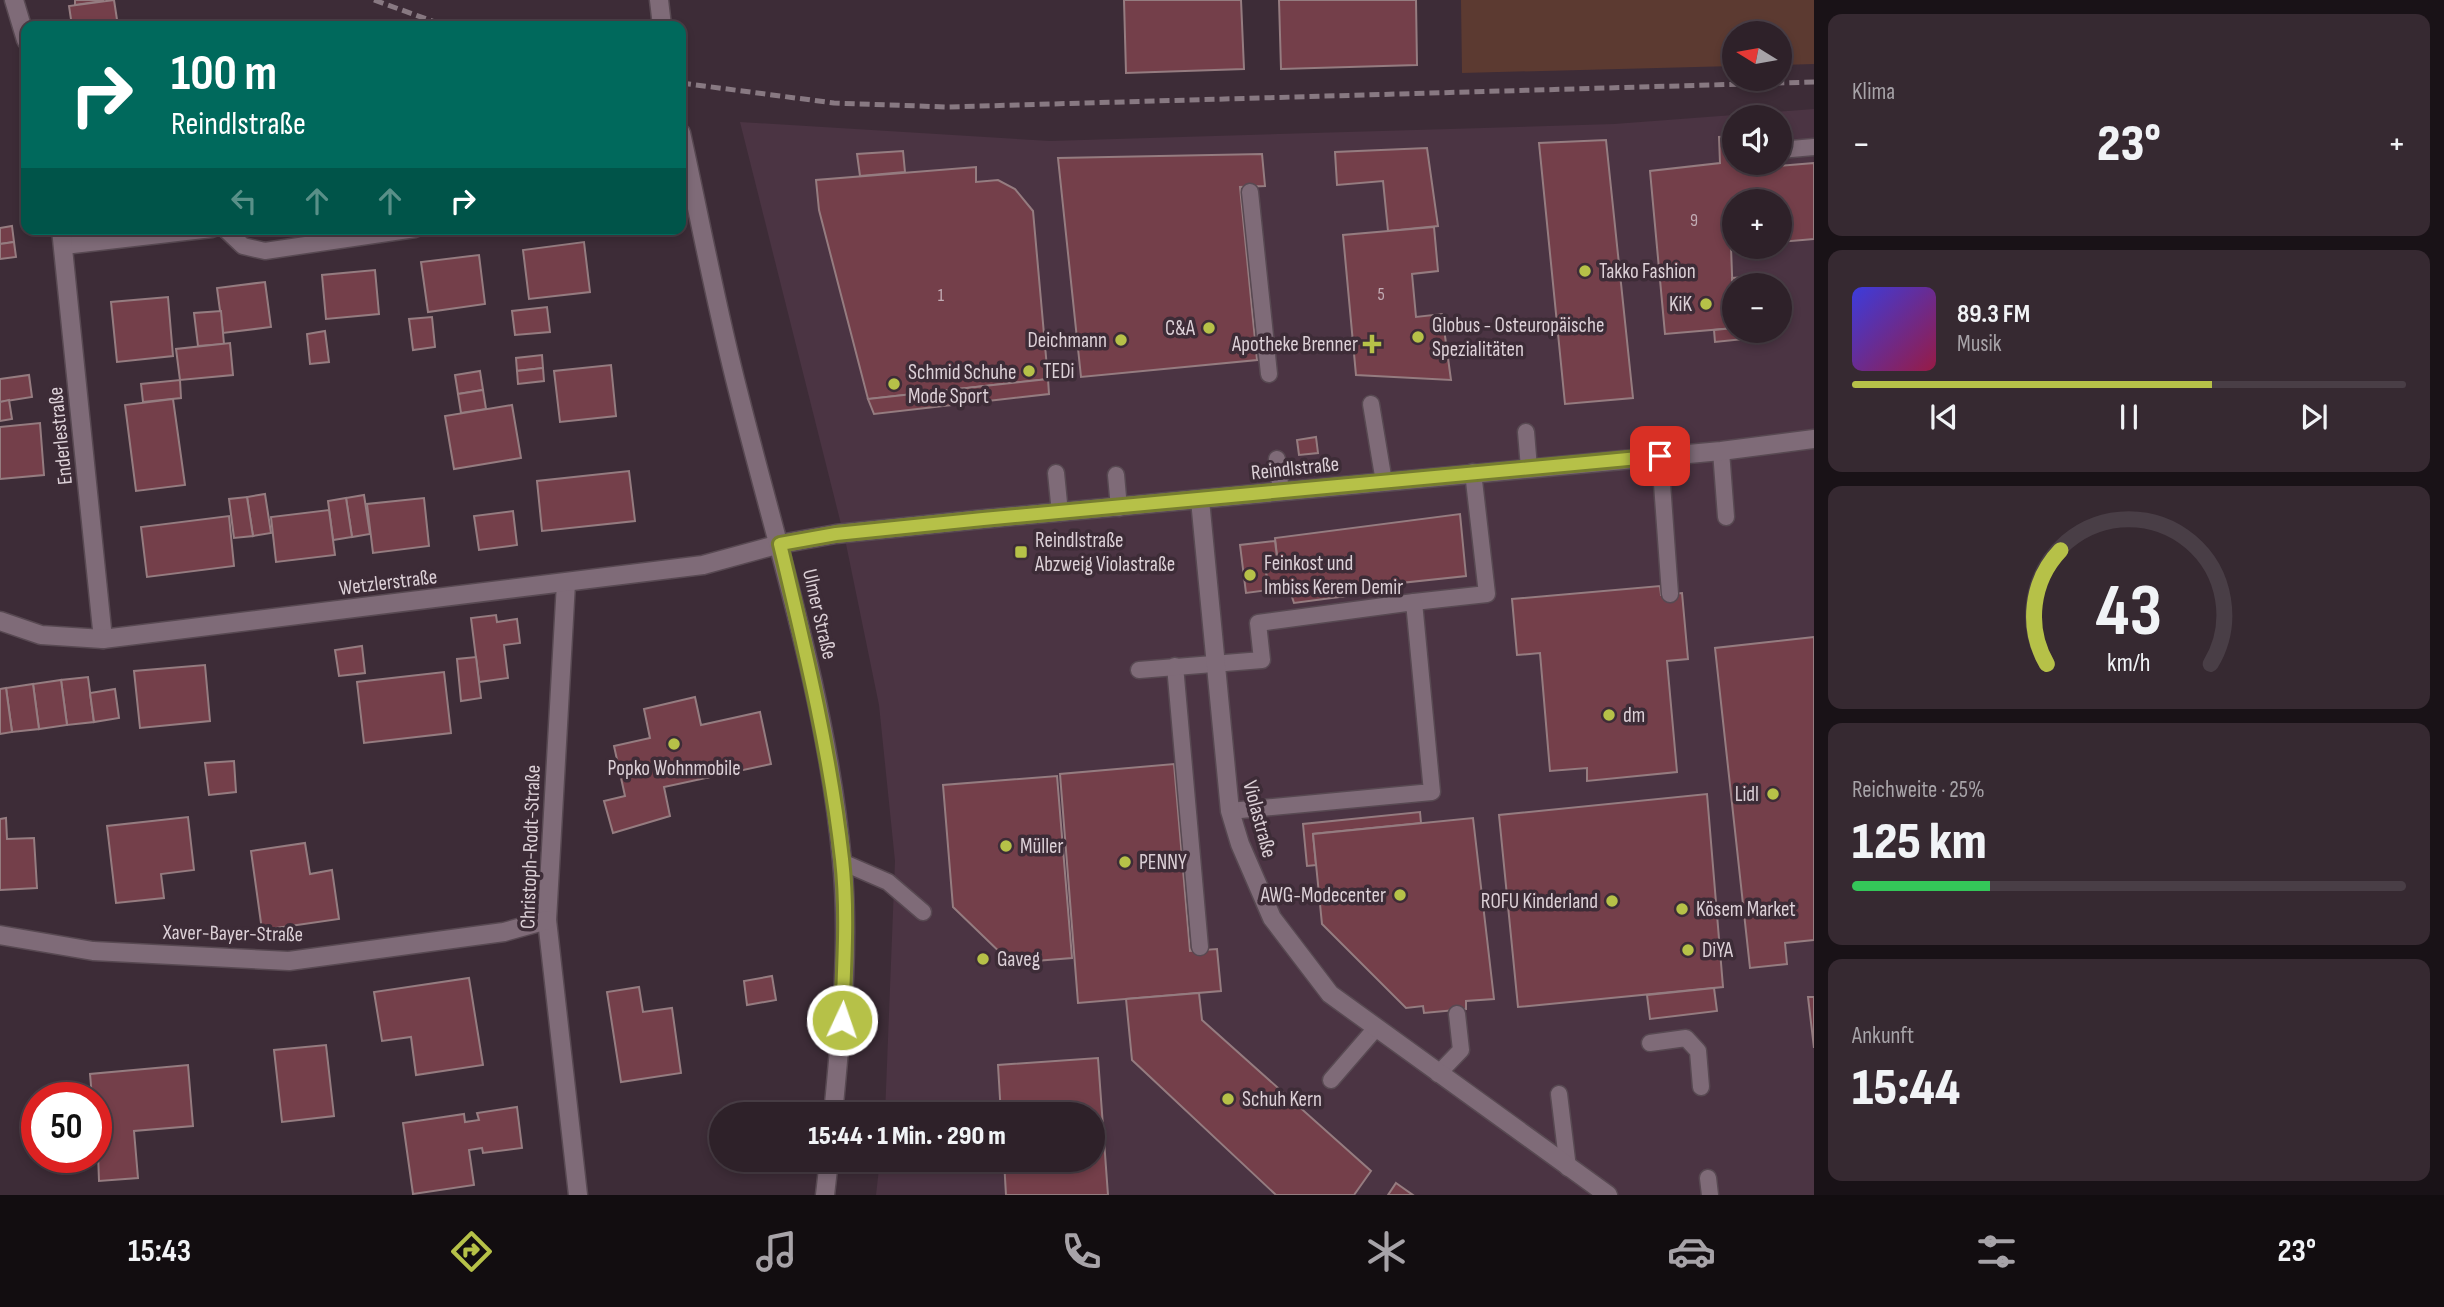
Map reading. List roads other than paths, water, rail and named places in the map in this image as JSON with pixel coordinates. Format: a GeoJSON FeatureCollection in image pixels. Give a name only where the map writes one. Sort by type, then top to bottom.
{"type":"FeatureCollection","features":[{"type":"Feature","properties":{"kind":"street"},"geometry":{"type":"LineString","coordinates":[[14,0],[21,23]]}},
{"type":"Feature","properties":{"kind":"street"},"geometry":{"type":"LineString","coordinates":[[659,0],[661,21]]}},
{"type":"Feature","properties":{"kind":"street","name":"Ulmer Straße"},"geometry":{"type":"LineString","coordinates":[[686,156],[737,391],[780,544],[826,741],[842,862],[845,950],[834,1102]]}},
{"type":"Feature","properties":{"kind":"street","name":"Enderlestraße"},"geometry":{"type":"LineString","coordinates":[[62,238],[103,639]]}},
{"type":"Feature","properties":{"kind":"street","name":"Reindlstraße"},"geometry":{"type":"LineString","coordinates":[[780,544],[850,533],[1473,472],[1721,451],[1814,439]]}},
{"type":"Feature","properties":{"kind":"street","name":"Violastraße"},"geometry":{"type":"LineString","coordinates":[[1200,500],[1230,811],[1240,844],[1272,918],[1330,994],[1608,1195]]}},
{"type":"Feature","properties":{"kind":"street","name":"Wetzlerstraße"},"geometry":{"type":"LineString","coordinates":[[0,621],[41,635],[103,639],[703,565],[780,544]]}},
{"type":"Feature","properties":{"kind":"street","name":"Christoph-Rodt-Straße"},"geometry":{"type":"LineString","coordinates":[[566,583],[547,920],[578,1195]]}},
{"type":"Feature","properties":{"kind":"street","name":"Xaver-Bayer-Straße"},"geometry":{"type":"LineString","coordinates":[[0,935],[93,951],[289,961],[503,932],[547,920]]}},
{"type":"Feature","properties":{"kind":"street"},"geometry":{"type":"LineString","coordinates":[[825,1195],[828,1172]]}},
{"type":"Feature","properties":{"kind":"lane"},"geometry":{"type":"LineString","coordinates":[[1792,149],[1814,147]]}},
{"type":"Feature","properties":{"kind":"lane"},"geometry":{"type":"LineString","coordinates":[[1250,192],[1269,374]]}},
{"type":"Feature","properties":{"kind":"lane"},"geometry":{"type":"LineString","coordinates":[[62,238],[112,235]]}},
{"type":"Feature","properties":{"kind":"lane"},"geometry":{"type":"LineString","coordinates":[[231,235],[243,246],[265,251],[374,235]]}},
{"type":"Feature","properties":{"kind":"lane"},"geometry":{"type":"LineString","coordinates":[[1371,404],[1384,482]]}},
{"type":"Feature","properties":{"kind":"lane"},"geometry":{"type":"LineString","coordinates":[[1526,432],[1530,468]]}},
{"type":"Feature","properties":{"kind":"lane"},"geometry":{"type":"LineString","coordinates":[[1721,451],[1726,517]]}},
{"type":"Feature","properties":{"kind":"lane"},"geometry":{"type":"LineString","coordinates":[[1660,456],[1670,594]]}},
{"type":"Feature","properties":{"kind":"lane"},"geometry":{"type":"LineString","coordinates":[[1277,459],[1281,492]]}},
{"type":"Feature","properties":{"kind":"lane"},"geometry":{"type":"LineString","coordinates":[[1056,472],[1060,513]]}},
{"type":"Feature","properties":{"kind":"lane"},"geometry":{"type":"LineString","coordinates":[[1139,670],[1262,660],[1258,623],[1487,594],[1473,472]]}},
{"type":"Feature","properties":{"kind":"lane"},"geometry":{"type":"LineString","coordinates":[[1116,475],[1119,508]]}},
{"type":"Feature","properties":{"kind":"lane"},"geometry":{"type":"LineString","coordinates":[[1230,811],[1432,792],[1414,602]]}},
{"type":"Feature","properties":{"kind":"lane"},"geometry":{"type":"LineString","coordinates":[[1175,666],[1200,947]]}},
{"type":"Feature","properties":{"kind":"lane"},"geometry":{"type":"LineString","coordinates":[[842,862],[888,882],[922,912]]}},
{"type":"Feature","properties":{"kind":"lane"},"geometry":{"type":"LineString","coordinates":[[1438,1074],[1461,1051],[1457,1014]]}},
{"type":"Feature","properties":{"kind":"lane"},"geometry":{"type":"LineString","coordinates":[[1331,1080],[1376,1028]]}},
{"type":"Feature","properties":{"kind":"lane"},"geometry":{"type":"LineString","coordinates":[[1650,1044],[1686,1038],[1698,1051],[1701,1087]]}},
{"type":"Feature","properties":{"kind":"lane"},"geometry":{"type":"LineString","coordinates":[[1559,1094],[1568,1168]]}},
{"type":"Feature","properties":{"kind":"railway"},"geometry":{"type":"LineString","coordinates":[[374,0],[432,21]]}},
{"type":"Feature","properties":{"kind":"railway"},"geometry":{"type":"LineString","coordinates":[[686,84],[834,103],[947,107],[1814,82]]}},
{"type":"Feature","properties":{"kind":"place","name":"Takko Fashion"},"geometry":{"type":"Point","coordinates":[1585,271]}},
{"type":"Feature","properties":{"kind":"place","name":"KiK"},"geometry":{"type":"Point","coordinates":[1706,304]}},
{"type":"Feature","properties":{"kind":"place","name":"C&A"},"geometry":{"type":"Point","coordinates":[1209,328]}},
{"type":"Feature","properties":{"kind":"place","name":"Globus - Osteuropäische Spezialitäten"},"geometry":{"type":"Point","coordinates":[1418,337]}},
{"type":"Feature","properties":{"kind":"place","name":"Deichmann"},"geometry":{"type":"Point","coordinates":[1121,340]}},
{"type":"Feature","properties":{"kind":"place","name":"Apotheke Brenner"},"geometry":{"type":"Point","coordinates":[1372,344]}},
{"type":"Feature","properties":{"kind":"place","name":"TEDi"},"geometry":{"type":"Point","coordinates":[1029,371]}},
{"type":"Feature","properties":{"kind":"place","name":"Schmid Schuhe Mode Sport"},"geometry":{"type":"Point","coordinates":[894,384]}},
{"type":"Feature","properties":{"kind":"place","name":"Reindlstraße Abzweig Violastraße"},"geometry":{"type":"Point","coordinates":[1021,552]}},
{"type":"Feature","properties":{"kind":"place","name":"Feinkost und Imbiss Kerem Demir"},"geometry":{"type":"Point","coordinates":[1250,575]}},
{"type":"Feature","properties":{"kind":"place","name":"dm"},"geometry":{"type":"Point","coordinates":[1609,715]}},
{"type":"Feature","properties":{"kind":"place","name":"Popko Wohnmobile"},"geometry":{"type":"Point","coordinates":[674,744]}},
{"type":"Feature","properties":{"kind":"place","name":"Lidl"},"geometry":{"type":"Point","coordinates":[1773,794]}},
{"type":"Feature","properties":{"kind":"place","name":"Müller"},"geometry":{"type":"Point","coordinates":[1006,846]}},
{"type":"Feature","properties":{"kind":"place","name":"PENNY"},"geometry":{"type":"Point","coordinates":[1125,862]}},
{"type":"Feature","properties":{"kind":"place","name":"AWG-Modecenter"},"geometry":{"type":"Point","coordinates":[1400,895]}},
{"type":"Feature","properties":{"kind":"place","name":"ROFU Kinderland"},"geometry":{"type":"Point","coordinates":[1612,901]}},
{"type":"Feature","properties":{"kind":"place","name":"Kösem Market"},"geometry":{"type":"Point","coordinates":[1682,909]}},
{"type":"Feature","properties":{"kind":"place","name":"DiYA"},"geometry":{"type":"Point","coordinates":[1688,950]}},
{"type":"Feature","properties":{"kind":"place","name":"Gaveg"},"geometry":{"type":"Point","coordinates":[983,959]}},
{"type":"Feature","properties":{"kind":"place","name":"Schuh Kern"},"geometry":{"type":"Point","coordinates":[1228,1099]}}]}
